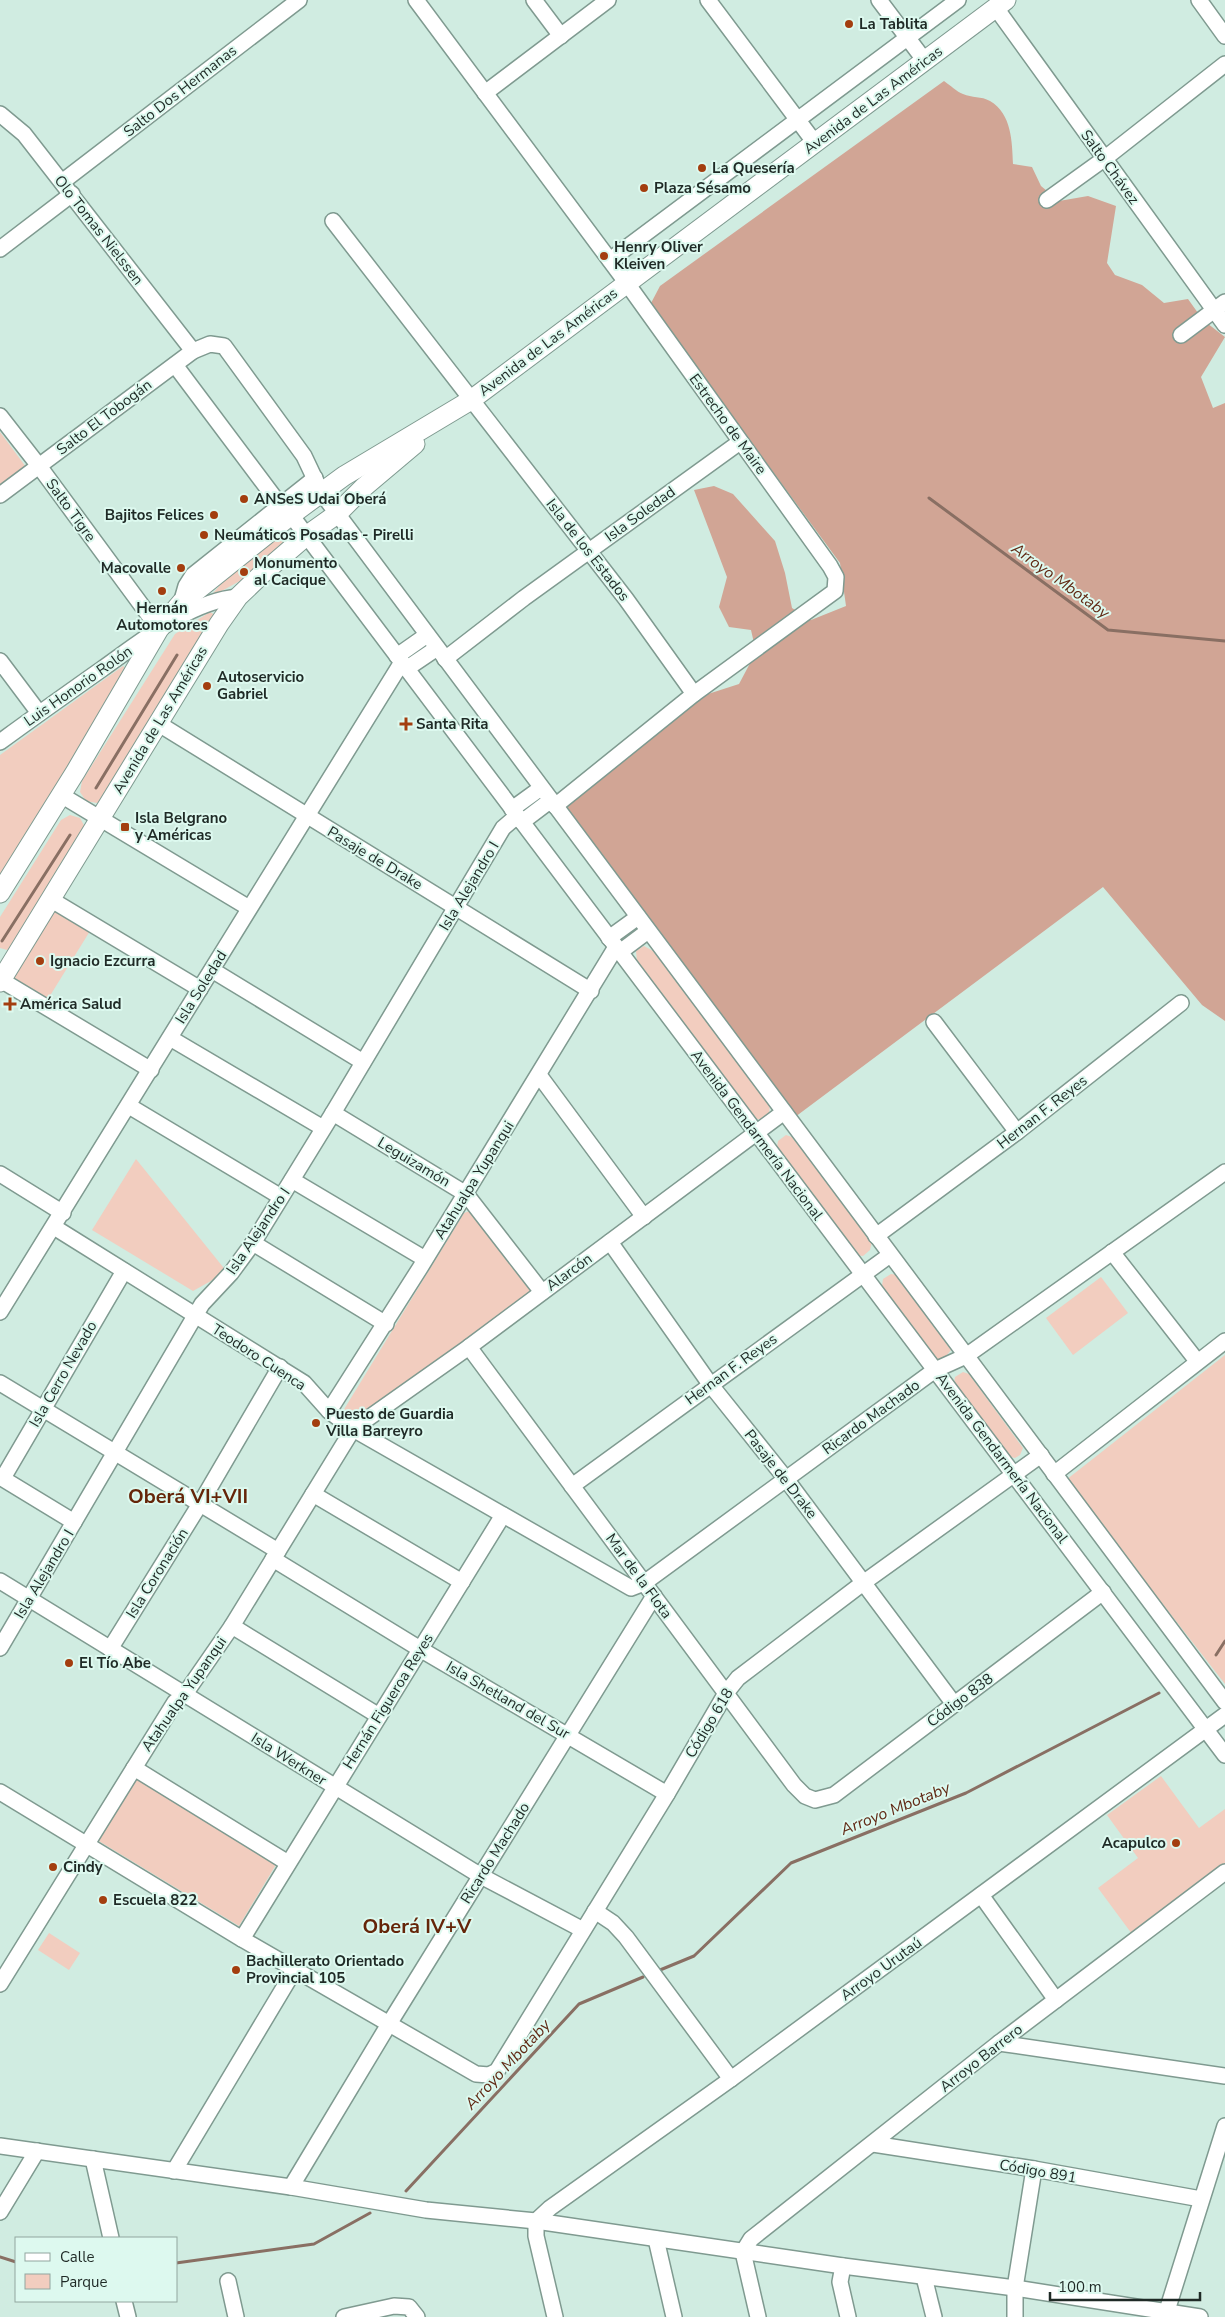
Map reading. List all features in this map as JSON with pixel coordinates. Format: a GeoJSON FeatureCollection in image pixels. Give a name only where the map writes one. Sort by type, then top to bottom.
{"type":"FeatureCollection","features":[{"type":"Feature","properties":{"kind":"main road","name":"Avenida de Las Américas"},"geometry":{"type":"LineString","coordinates":[[0,981],[5,960],[50,900],[219,624],[238,597],[306,536],[337,514],[364,487],[451,414],[1001,4]]}},
{"type":"Feature","properties":{"kind":"main road","name":"Avenida de Las Américas"},"geometry":{"type":"LineString","coordinates":[[0,893],[140,664],[159,628],[285,510],[318,485],[375,457],[451,414]]}},
{"type":"Feature","properties":{"kind":"street","name":"Salto Dos Hermanas"},"geometry":{"type":"LineString","coordinates":[[62,182],[299,0]]}},
{"type":"Feature","properties":{"kind":"street"},"geometry":{"type":"LineString","coordinates":[[416,0],[626,282]]}},
{"type":"Feature","properties":{"kind":"street"},"geometry":{"type":"LineString","coordinates":[[534,0],[560,36]]}},
{"type":"Feature","properties":{"kind":"street"},"geometry":{"type":"LineString","coordinates":[[485,93],[608,0]]}},
{"type":"Feature","properties":{"kind":"street"},"geometry":{"type":"LineString","coordinates":[[708,0],[815,143]]}},
{"type":"Feature","properties":{"kind":"street"},"geometry":{"type":"LineString","coordinates":[[879,0],[925,61]]}},
{"type":"Feature","properties":{"kind":"street"},"geometry":{"type":"LineString","coordinates":[[610,260],[958,0]]}},
{"type":"Feature","properties":{"kind":"street"},"geometry":{"type":"LineString","coordinates":[[1199,0],[1225,36]]}},
{"type":"Feature","properties":{"kind":"street","name":"Salto Chávez"},"geometry":{"type":"LineString","coordinates":[[1001,4],[1104,159],[1219,306],[1225,325]]}},
{"type":"Feature","properties":{"kind":"street"},"geometry":{"type":"LineString","coordinates":[[1047,200],[1104,159],[1225,64]]}},
{"type":"Feature","properties":{"kind":"street","name":"Olo Tomas Nielssen"},"geometry":{"type":"LineString","coordinates":[[0,114],[24,134],[193,351]]}},
{"type":"Feature","properties":{"kind":"street"},"geometry":{"type":"LineString","coordinates":[[0,249],[72,194]]}},
{"type":"Feature","properties":{"kind":"street","name":"Isla de los Estados"},"geometry":{"type":"LineString","coordinates":[[334,221],[589,551],[690,698]]}},
{"type":"Feature","properties":{"kind":"street","name":"Estrecho de Maire"},"geometry":{"type":"LineString","coordinates":[[626,282],[836,577],[835,591],[690,698]]}},
{"type":"Feature","properties":{"kind":"street"},"geometry":{"type":"LineString","coordinates":[[1181,335],[1219,306]]}},
{"type":"Feature","properties":{"kind":"street","name":"Salto El Tobogán"},"geometry":{"type":"LineString","coordinates":[[0,495],[193,351],[210,344],[224,346],[304,456],[318,485]]}},
{"type":"Feature","properties":{"kind":"street"},"geometry":{"type":"LineString","coordinates":[[175,365],[285,510]]}},
{"type":"Feature","properties":{"kind":"street","name":"Salto Tigre"},"geometry":{"type":"LineString","coordinates":[[0,416],[159,628]]}},
{"type":"Feature","properties":{"kind":"street","name":"Isla Soledad"},"geometry":{"type":"LineString","coordinates":[[0,1312],[63,1213],[402,662],[441,654],[524,598],[740,442]]}},
{"type":"Feature","properties":{"kind":"street"},"geometry":{"type":"LineString","coordinates":[[318,485],[337,514],[441,654],[1225,1702]]}},
{"type":"Feature","properties":{"kind":"street","name":"Avenida Gendarmería Nacional"},"geometry":{"type":"LineString","coordinates":[[285,510],[402,662],[1225,1755]]}},
{"type":"Feature","properties":{"kind":"street"},"geometry":{"type":"LineString","coordinates":[[179,611],[238,597]]}},
{"type":"Feature","properties":{"kind":"street","name":"Luis Honorio Rolón"},"geometry":{"type":"LineString","coordinates":[[0,742],[159,628]]}},
{"type":"Feature","properties":{"kind":"street"},"geometry":{"type":"LineString","coordinates":[[402,662],[427,635]]}},
{"type":"Feature","properties":{"kind":"street"},"geometry":{"type":"LineString","coordinates":[[0,661],[39,713]]}},
{"type":"Feature","properties":{"kind":"street"},"geometry":{"type":"LineString","coordinates":[[549,798],[690,698]]}},
{"type":"Feature","properties":{"kind":"street","name":"Pasaje de Drake"},"geometry":{"type":"LineString","coordinates":[[159,724],[591,990]]}},
{"type":"Feature","properties":{"kind":"street"},"geometry":{"type":"LineString","coordinates":[[61,795],[249,908]]}},
{"type":"Feature","properties":{"kind":"street","name":"Isla Alejandro I"},"geometry":{"type":"LineString","coordinates":[[0,1648],[202,1304],[232,1273],[253,1243],[503,828],[517,816],[549,798]]}},
{"type":"Feature","properties":{"kind":"street"},"geometry":{"type":"LineString","coordinates":[[50,900],[200,989]]}},
{"type":"Feature","properties":{"kind":"street"},"geometry":{"type":"LineString","coordinates":[[615,945],[638,917]]}},
{"type":"Feature","properties":{"kind":"street"},"geometry":{"type":"LineString","coordinates":[[615,945],[648,931]]}},
{"type":"Feature","properties":{"kind":"street","name":"Atahualpa Yupanqui"},"geometry":{"type":"LineString","coordinates":[[329,1411],[386,1324],[466,1194],[591,990],[615,945]]}},
{"type":"Feature","properties":{"kind":"street"},"geometry":{"type":"LineString","coordinates":[[212,970],[363,1062]]}},
{"type":"Feature","properties":{"kind":"street"},"geometry":{"type":"LineString","coordinates":[[0,981],[151,1070]]}},
{"type":"Feature","properties":{"kind":"street","name":"Hernan F. Reyes"},"geometry":{"type":"LineString","coordinates":[[876,1236],[1017,1132],[1181,1003]]}},
{"type":"Feature","properties":{"kind":"street"},"geometry":{"type":"LineString","coordinates":[[934,1022],[1017,1132]]}},
{"type":"Feature","properties":{"kind":"street"},"geometry":{"type":"LineString","coordinates":[[170,1038],[323,1128]]}},
{"type":"Feature","properties":{"kind":"street"},"geometry":{"type":"LineString","coordinates":[[539,1074],[644,1217]]}},
{"type":"Feature","properties":{"kind":"street"},"geometry":{"type":"LineString","coordinates":[[129,1106],[281,1197]]}},
{"type":"Feature","properties":{"kind":"street","name":"Alarcón"},"geometry":{"type":"LineString","coordinates":[[353,1429],[469,1346],[784,1112]]}},
{"type":"Feature","properties":{"kind":"street","name":"Leguizamón"},"geometry":{"type":"LineString","coordinates":[[333,1113],[466,1194],[542,1292]]}},
{"type":"Feature","properties":{"kind":"street","name":"Ricardo Machado"},"geometry":{"type":"LineString","coordinates":[[644,1583],[935,1370],[966,1356],[1225,1172]]}},
{"type":"Feature","properties":{"kind":"street"},"geometry":{"type":"LineString","coordinates":[[0,1174],[63,1213]]}},
{"type":"Feature","properties":{"kind":"street"},"geometry":{"type":"LineString","coordinates":[[292,1180],[425,1259]]}},
{"type":"Feature","properties":{"kind":"street","name":"Teodoro Cuenca"},"geometry":{"type":"LineString","coordinates":[[54,1227],[304,1383],[329,1411],[353,1429],[631,1588],[644,1583]]}},
{"type":"Feature","properties":{"kind":"street","name":"Pasaje de Drake"},"geometry":{"type":"LineString","coordinates":[[610,1242],[710,1384],[786,1479],[954,1704]]}},
{"type":"Feature","properties":{"kind":"street"},"geometry":{"type":"LineString","coordinates":[[253,1243],[386,1324]]}},
{"type":"Feature","properties":{"kind":"street"},"geometry":{"type":"LineString","coordinates":[[1112,1252],[1197,1361]]}},
{"type":"Feature","properties":{"kind":"street","name":"Hernan F. Reyes"},"geometry":{"type":"LineString","coordinates":[[572,1486],[890,1255]]}},
{"type":"Feature","properties":{"kind":"street","name":"Isla Cerro Nevado"},"geometry":{"type":"LineString","coordinates":[[1,1477],[124,1271]]}},
{"type":"Feature","properties":{"kind":"street"},"geometry":{"type":"LineString","coordinates":[[1054,1474],[1225,1341]]}},
{"type":"Feature","properties":{"kind":"street","name":"Mar de la Flota"},"geometry":{"type":"LineString","coordinates":[[469,1346],[794,1785],[806,1796],[815,1800]]}},
{"type":"Feature","properties":{"kind":"street","name":"Isla Coronación"},"geometry":{"type":"LineString","coordinates":[[110,1649],[200,1504],[280,1367]]}},
{"type":"Feature","properties":{"kind":"street","name":"Isla Shetland del Sur"},"geometry":{"type":"LineString","coordinates":[[0,1383],[200,1504],[420,1649],[667,1794]]}},
{"type":"Feature","properties":{"kind":"street","name":"Atahualpa Yupanqui"},"geometry":{"type":"LineString","coordinates":[[0,1984],[175,1702],[185,1694],[232,1626],[353,1429]]}},
{"type":"Feature","properties":{"kind":"street","name":"Código 618"},"geometry":{"type":"LineString","coordinates":[[389,2024],[476,2074],[489,2075],[497,2071],[667,1794],[726,1693],[738,1678],[863,1583],[1013,1473],[1040,1456]]}},
{"type":"Feature","properties":{"kind":"street"},"geometry":{"type":"LineString","coordinates":[[1,1477],[74,1522]]}},
{"type":"Feature","properties":{"kind":"street"},"geometry":{"type":"LineString","coordinates":[[313,1494],[462,1582]]}},
{"type":"Feature","properties":{"kind":"street","name":"Hernán Figueroa Reyes"},"geometry":{"type":"LineString","coordinates":[[242,1939],[503,1515]]}},
{"type":"Feature","properties":{"kind":"street","name":"Isla Werkner"},"geometry":{"type":"LineString","coordinates":[[0,1581],[481,1876],[583,1930]]}},
{"type":"Feature","properties":{"kind":"street","name":"Código 838"},"geometry":{"type":"LineString","coordinates":[[815,1800],[834,1795],[1103,1592]]}},
{"type":"Feature","properties":{"kind":"street","name":"Ricardo Machado"},"geometry":{"type":"LineString","coordinates":[[291,2187],[389,2024],[654,1596]]}},
{"type":"Feature","properties":{"kind":"street"},"geometry":{"type":"LineString","coordinates":[[232,1626],[379,1716]]}},
{"type":"Feature","properties":{"kind":"street","name":"Arroyo Urutaú"},"geometry":{"type":"LineString","coordinates":[[536,2221],[550,2208],[731,2079],[1225,1715]]}},
{"type":"Feature","properties":{"kind":"street"},"geometry":{"type":"LineString","coordinates":[[134,1768],[288,1864]]}},
{"type":"Feature","properties":{"kind":"street"},"geometry":{"type":"LineString","coordinates":[[0,1792],[242,1939],[389,2024]]}},
{"type":"Feature","properties":{"kind":"street","name":"Arroyo Barrero"},"geometry":{"type":"LineString","coordinates":[[743,2252],[751,2239],[999,2043],[1225,1872]]}},
{"type":"Feature","properties":{"kind":"street"},"geometry":{"type":"LineString","coordinates":[[981,1895],[1056,2000]]}},
{"type":"Feature","properties":{"kind":"street"},"geometry":{"type":"LineString","coordinates":[[595,1911],[613,1923],[626,1937],[731,2079]]}},
{"type":"Feature","properties":{"kind":"street"},"geometry":{"type":"LineString","coordinates":[[174,2170],[295,1969]]}},
{"type":"Feature","properties":{"kind":"street"},"geometry":{"type":"LineString","coordinates":[[999,2043],[1225,2076]]}},
{"type":"Feature","properties":{"kind":"street"},"geometry":{"type":"LineString","coordinates":[[1165,2315],[1225,2126]]}},
{"type":"Feature","properties":{"kind":"street","name":"Código 891"},"geometry":{"type":"LineString","coordinates":[[873,2144],[1034,2169],[1201,2199]]}},
{"type":"Feature","properties":{"kind":"street"},"geometry":{"type":"LineString","coordinates":[[0,2146],[291,2187],[426,2210],[536,2221],[843,2266],[1015,2288],[1165,2315],[1200,2317]]}},
{"type":"Feature","properties":{"kind":"street"},"geometry":{"type":"LineString","coordinates":[[0,2212],[37,2151]]}},
{"type":"Feature","properties":{"kind":"street"},"geometry":{"type":"LineString","coordinates":[[93,2159],[111,2237]]}},
{"type":"Feature","properties":{"kind":"street"},"geometry":{"type":"LineString","coordinates":[[1015,2317],[1015,2288],[1034,2169]]}},
{"type":"Feature","properties":{"kind":"street"},"geometry":{"type":"LineString","coordinates":[[536,2221],[536,2236],[555,2317]]}},
{"type":"Feature","properties":{"kind":"street"},"geometry":{"type":"LineString","coordinates":[[656,2239],[674,2317]]}},
{"type":"Feature","properties":{"kind":"street"},"geometry":{"type":"LineString","coordinates":[[743,2252],[758,2317]]}},
{"type":"Feature","properties":{"kind":"street"},"geometry":{"type":"LineString","coordinates":[[843,2266],[840,2282],[848,2317]]}},
{"type":"Feature","properties":{"kind":"street"},"geometry":{"type":"LineString","coordinates":[[924,2277],[934,2317]]}},
{"type":"Feature","properties":{"kind":"street"},"geometry":{"type":"LineString","coordinates":[[228,2281],[236,2317]]}},
{"type":"Feature","properties":{"kind":"street"},"geometry":{"type":"LineString","coordinates":[[124,2302],[128,2317]]}},
{"type":"Feature","properties":{"kind":"street"},"geometry":{"type":"LineString","coordinates":[[1096,2302],[1101,2317]]}},
{"type":"Feature","properties":{"kind":"street"},"geometry":{"type":"LineString","coordinates":[[344,2317],[394,2306],[409,2307],[417,2317]]}},
{"type":"Feature","properties":{"kind":"green space"},"geometry":{"type":"Polygon","coordinates":[[[0,432],[26,467],[0,487],[0,432]]]}},
{"type":"Feature","properties":{"kind":"green space"},"geometry":{"type":"Polygon","coordinates":[[[282,533],[291,537],[247,577],[209,598],[225,579],[282,533]]]}},
{"type":"Feature","properties":{"kind":"green space"},"geometry":{"type":"Polygon","coordinates":[[[210,612],[217,616],[106,797],[97,803],[86,801],[80,792],[82,781],[175,634],[210,612]]]}},
{"type":"Feature","properties":{"kind":"green space"},"geometry":{"type":"Polygon","coordinates":[[[123,666],[130,671],[0,881],[0,755],[123,666]]]}},
{"type":"Feature","properties":{"kind":"green space"},"geometry":{"type":"Polygon","coordinates":[[[70,815],[80,818],[85,827],[16,943],[7,950],[0,948],[0,917],[61,820],[70,815]]]}},
{"type":"Feature","properties":{"kind":"green space"},"geometry":{"type":"Polygon","coordinates":[[[52,907],[90,931],[48,999],[9,975],[52,907]]]}},
{"type":"Feature","properties":{"kind":"green space"},"geometry":{"type":"Polygon","coordinates":[[[644,946],[653,951],[770,1105],[769,1114],[761,1120],[754,1118],[637,961],[636,951],[644,946]]]}},
{"type":"Feature","properties":{"kind":"green space"},"geometry":{"type":"Polygon","coordinates":[[[786,1135],[792,1137],[872,1242],[870,1250],[863,1256],[856,1255],[777,1148],[778,1141],[786,1135]]]}},
{"type":"Feature","properties":{"kind":"green space"},"geometry":{"type":"Polygon","coordinates":[[[136,1159],[227,1272],[193,1291],[92,1230],[136,1159]]]}},
{"type":"Feature","properties":{"kind":"green space"},"geometry":{"type":"Polygon","coordinates":[[[475,1209],[535,1290],[357,1422],[343,1411],[464,1213],[475,1209]]]}},
{"type":"Feature","properties":{"kind":"green space"},"geometry":{"type":"Polygon","coordinates":[[[891,1274],[897,1275],[951,1350],[943,1360],[934,1358],[882,1286],[883,1279],[891,1274]]]}},
{"type":"Feature","properties":{"kind":"green space"},"geometry":{"type":"Polygon","coordinates":[[[1101,1277],[1128,1313],[1073,1355],[1046,1318],[1101,1277]]]}},
{"type":"Feature","properties":{"kind":"green space"},"geometry":{"type":"Polygon","coordinates":[[[1225,1355],[1225,1684],[1066,1480],[1225,1355]]]}},
{"type":"Feature","properties":{"kind":"green space"},"geometry":{"type":"Polygon","coordinates":[[[963,1372],[969,1374],[1023,1448],[1020,1455],[1015,1458],[1007,1456],[954,1384],[955,1377],[963,1372]]]}},
{"type":"Feature","properties":{"kind":"green space","name":"Acapulco"},"geometry":{"type":"Polygon","coordinates":[[[1161,1776],[1199,1828],[1225,1809],[1225,1866],[1132,1934],[1098,1888],[1138,1858],[1107,1815],[1161,1776]]]}},
{"type":"Feature","properties":{"kind":"green space"},"geometry":{"type":"Polygon","coordinates":[[[135,1778],[277,1863],[239,1926],[97,1840],[135,1778]]]}},
{"type":"Feature","properties":{"kind":"green space"},"geometry":{"type":"Polygon","coordinates":[[[49,1933],[80,1953],[69,1970],[38,1950],[49,1933]]]}},
{"type":"Feature","properties":{"kind":"shaded area"},"geometry":{"type":"Polygon","coordinates":[[[944,81],[961,93],[987,99],[1003,113],[1009,129],[1013,164],[1032,167],[1041,186],[1059,201],[1088,196],[1116,206],[1107,263],[1115,275],[1142,285],[1164,303],[1188,299],[1203,320],[1225,337],[1201,377],[1213,408],[1225,403],[1225,1021],[1202,1005],[1103,887],[795,1117],[556,810],[708,694],[739,684],[756,652],[751,630],[729,627],[719,607],[727,577],[694,490],[714,486],[733,494],[775,541],[785,573],[792,608],[811,620],[846,606],[840,563],[650,305],[660,286],[944,81]]]}},
{"type":"Feature","properties":{"kind":"waterway","name":"Arroyo Mbotaby"},"geometry":{"type":"LineString","coordinates":[[929,498],[1108,630],[1225,641]]}},
{"type":"Feature","properties":{"kind":"waterway"},"geometry":{"type":"LineString","coordinates":[[96,788],[177,655]]}},
{"type":"Feature","properties":{"kind":"waterway"},"geometry":{"type":"LineString","coordinates":[[2,941],[70,835]]}},
{"type":"Feature","properties":{"kind":"waterway","name":"Arroyo Mbotaby"},"geometry":{"type":"LineString","coordinates":[[1216,1655],[1225,1641]]}},
{"type":"Feature","properties":{"kind":"waterway","name":"Arroyo Mbotaby"},"geometry":{"type":"LineString","coordinates":[[660,1970],[694,1956],[791,1863],[966,1793],[1159,1693]]}},
{"type":"Feature","properties":{"kind":"waterway","name":"Arroyo Mbotaby"},"geometry":{"type":"LineString","coordinates":[[406,2191],[579,2004],[643,1977]]}},
{"type":"Feature","properties":{"kind":"waterway","name":"Arroyo Mbotaby"},"geometry":{"type":"LineString","coordinates":[[178,2263],[314,2244],[370,2213]]}},
{"type":"Feature","properties":{"kind":"waterway","name":"Arroyo Mbotaby"},"geometry":{"type":"LineString","coordinates":[[0,2257],[15,2262]]}},
{"type":"Feature","properties":{"kind":"place","name":"La Tablita"},"geometry":{"type":"Point","coordinates":[849,24]}},
{"type":"Feature","properties":{"kind":"place","name":"La Quesería"},"geometry":{"type":"Point","coordinates":[702,168]}},
{"type":"Feature","properties":{"kind":"place","name":"Plaza Sésamo"},"geometry":{"type":"Point","coordinates":[644,188]}},
{"type":"Feature","properties":{"kind":"place","name":"Henry Oliver Kleiven"},"geometry":{"type":"Point","coordinates":[604,256]}},
{"type":"Feature","properties":{"kind":"place","name":"ANSeS Udai Oberá"},"geometry":{"type":"Point","coordinates":[244,499]}},
{"type":"Feature","properties":{"kind":"place","name":"Bajitos Felices"},"geometry":{"type":"Point","coordinates":[214,515]}},
{"type":"Feature","properties":{"kind":"place","name":"Neumáticos Posadas - Pirelli"},"geometry":{"type":"Point","coordinates":[204,535]}},
{"type":"Feature","properties":{"kind":"place","name":"Macovalle"},"geometry":{"type":"Point","coordinates":[181,568]}},
{"type":"Feature","properties":{"kind":"place","name":"Monumento al Cacique"},"geometry":{"type":"Point","coordinates":[244,572]}},
{"type":"Feature","properties":{"kind":"place","name":"Hernán Automotores"},"geometry":{"type":"Point","coordinates":[162,591]}},
{"type":"Feature","properties":{"kind":"place","name":"Autoservicio Gabriel"},"geometry":{"type":"Point","coordinates":[207,686]}},
{"type":"Feature","properties":{"kind":"place","name":"Santa Rita"},"geometry":{"type":"Point","coordinates":[406,724]}},
{"type":"Feature","properties":{"kind":"place","name":"Isla Belgrano y Américas"},"geometry":{"type":"Point","coordinates":[125,827]}},
{"type":"Feature","properties":{"kind":"place","name":"Ignacio Ezcurra"},"geometry":{"type":"Point","coordinates":[40,961]}},
{"type":"Feature","properties":{"kind":"place","name":"América Salud"},"geometry":{"type":"Point","coordinates":[10,1004]}},
{"type":"Feature","properties":{"kind":"place","name":"Puesto de Guardia Villa Barreyro"},"geometry":{"type":"Point","coordinates":[316,1423]}},
{"type":"Feature","properties":{"kind":"place","name":"El Tío Abe"},"geometry":{"type":"Point","coordinates":[69,1663]}},
{"type":"Feature","properties":{"kind":"place","name":"Acapulco"},"geometry":{"type":"Point","coordinates":[1176,1843]}},
{"type":"Feature","properties":{"kind":"place","name":"Cindy"},"geometry":{"type":"Point","coordinates":[53,1867]}},
{"type":"Feature","properties":{"kind":"place","name":"Escuela 822"},"geometry":{"type":"Point","coordinates":[103,1900]}},
{"type":"Feature","properties":{"kind":"place","name":"Bachillerato Orientado Provincial 105"},"geometry":{"type":"Point","coordinates":[236,1970]}},
{"type":"Feature","properties":{"kind":"district","name":"Oberá VI+VII"},"geometry":{"type":"Point","coordinates":[188,1496]}},
{"type":"Feature","properties":{"kind":"district","name":"Oberá IV+V"},"geometry":{"type":"Point","coordinates":[417,1926]}}]}
